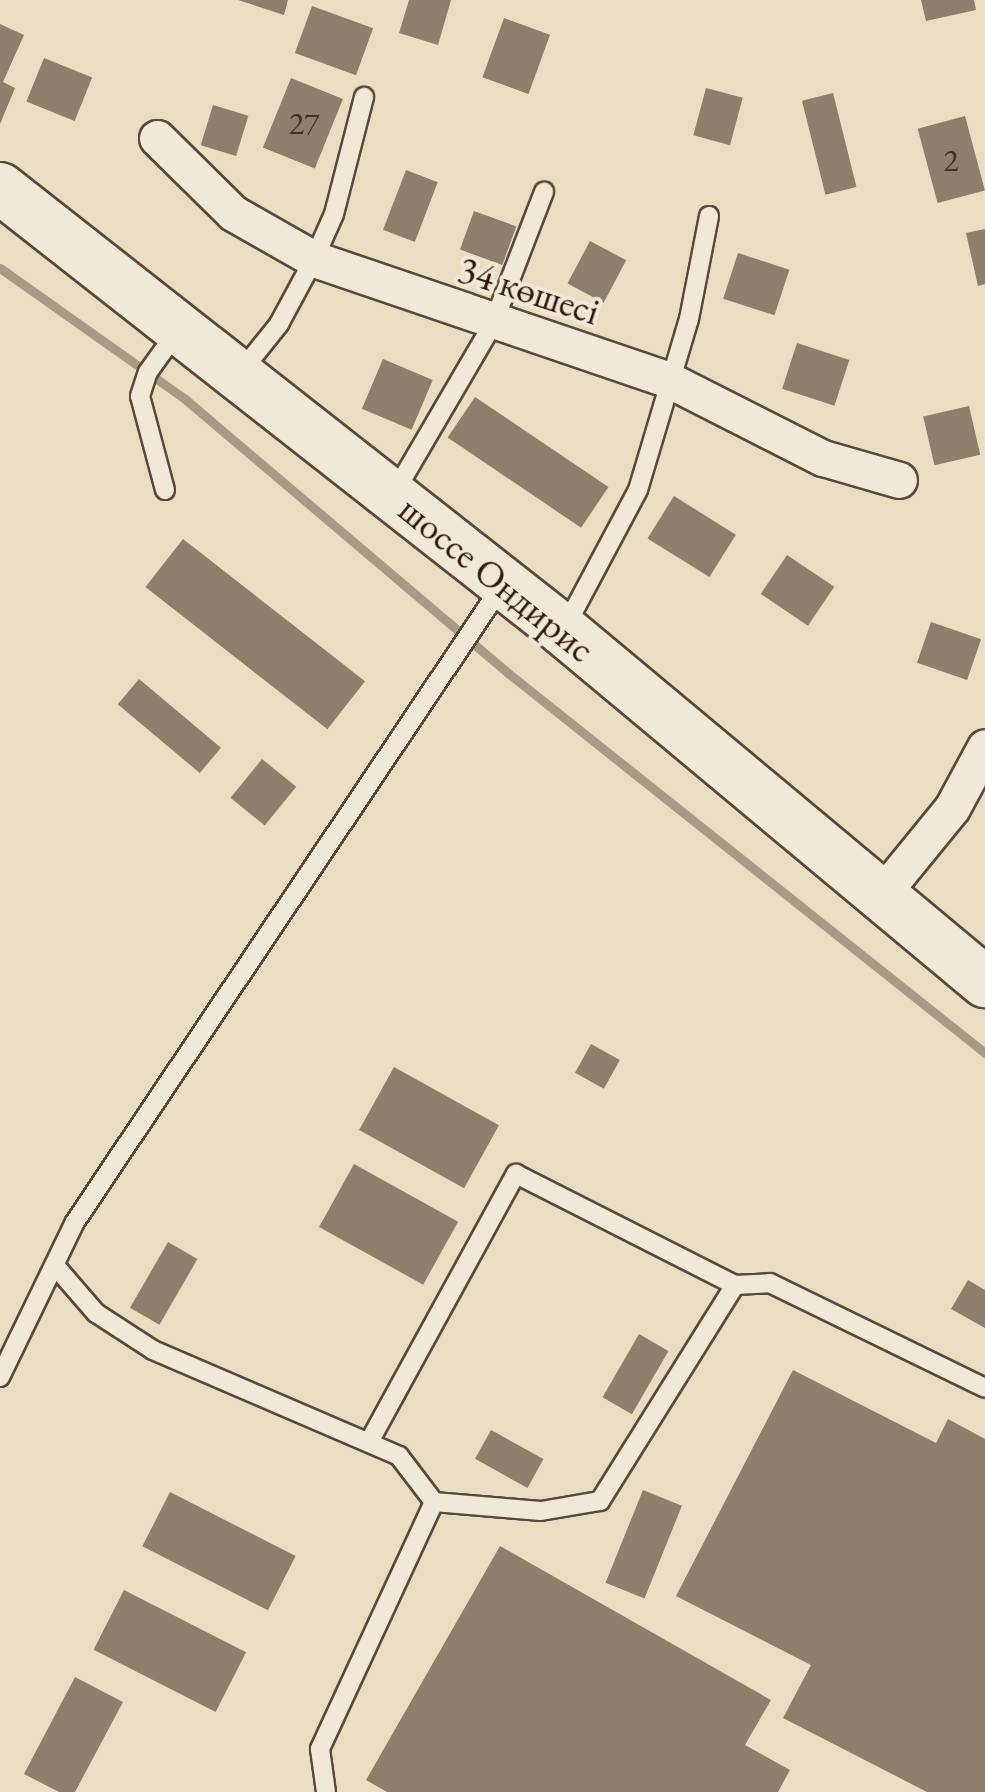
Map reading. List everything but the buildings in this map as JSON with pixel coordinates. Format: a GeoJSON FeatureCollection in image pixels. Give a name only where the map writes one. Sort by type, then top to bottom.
{"type":"FeatureCollection","features":[{"type":"Feature","properties":{"kind":"main road","name":"шоссе Ондирис"},"geometry":{"type":"LineString","coordinates":[[0,188],[564,630],[985,982]]}},
{"type":"Feature","properties":{"kind":"street","name":"34 көшесі"},"geometry":{"type":"LineString","coordinates":[[158,138],[234,214],[314,260],[493,324],[670,380],[823,458],[899,480]]}},
{"type":"Feature","properties":{"kind":"street"},"geometry":{"type":"LineString","coordinates":[[881,895],[952,808],[985,747]]}},
{"type":"Feature","properties":{"kind":"lane"},"geometry":{"type":"LineString","coordinates":[[239,375],[279,324],[314,260],[334,214],[364,97]]}},
{"type":"Feature","properties":{"kind":"lane"},"geometry":{"type":"LineString","coordinates":[[393,496],[493,324],[544,192]]}},
{"type":"Feature","properties":{"kind":"lane"},"geometry":{"type":"LineString","coordinates":[[564,630],[638,490],[690,319],[709,216]]}},
{"type":"Feature","properties":{"kind":"lane"},"geometry":{"type":"LineString","coordinates":[[165,490],[140,396],[148,372],[180,328]]}},
{"type":"Feature","properties":{"kind":"lane"},"geometry":{"type":"LineString","coordinates":[[0,1377],[57,1268],[75,1222],[504,583]]}},
{"type":"Feature","properties":{"kind":"lane"},"geometry":{"type":"LineString","coordinates":[[368,1442],[516,1174],[734,1285],[770,1284],[985,1388]]}},
{"type":"Feature","properties":{"kind":"lane"},"geometry":{"type":"LineString","coordinates":[[57,1268],[96,1313],[153,1350],[399,1456],[434,1502],[541,1511],[600,1502],[734,1285]]}},
{"type":"Feature","properties":{"kind":"lane"},"geometry":{"type":"LineString","coordinates":[[326,1792],[320,1749],[434,1502]]}},
{"type":"Feature","properties":{"kind":"waterway"},"geometry":{"type":"LineString","coordinates":[[0,268],[185,399],[508,673],[985,1053]]}}]}
